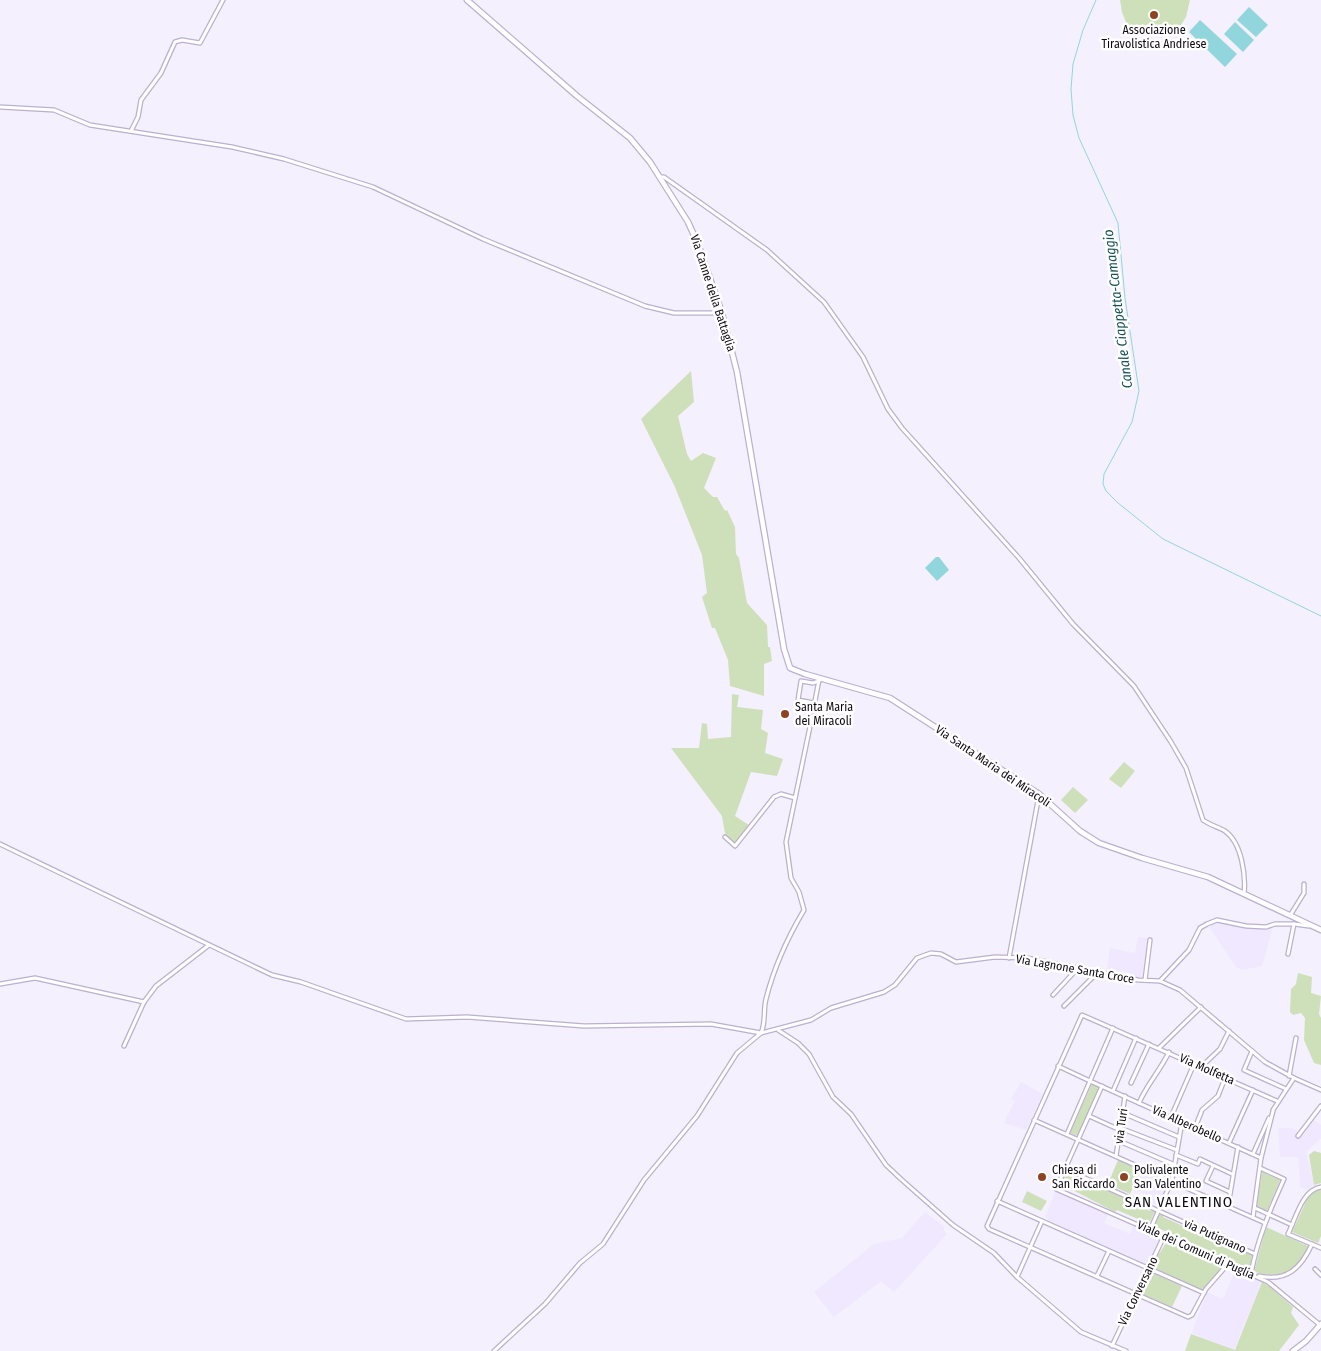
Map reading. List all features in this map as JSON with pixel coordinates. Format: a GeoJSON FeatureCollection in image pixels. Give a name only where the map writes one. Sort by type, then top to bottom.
{"type":"FeatureCollection","features":[{"type":"Feature","properties":{"kind":"street"},"geometry":{"type":"LineString","coordinates":[[132,131],[138,117],[140,100],[161,73],[175,42],[178,40],[198,44],[202,42],[223,0]]}},
{"type":"Feature","properties":{"kind":"street","name":"Via Canne della Battaglia"},"geometry":{"type":"LineString","coordinates":[[467,0],[577,96],[630,138],[659,177],[693,232],[722,313],[737,372],[784,649],[790,668],[796,671]]}},
{"type":"Feature","properties":{"kind":"street"},"geometry":{"type":"LineString","coordinates":[[0,107],[54,110],[90,125],[232,147],[284,159],[373,187],[483,239],[645,306],[674,313],[722,313]]}},
{"type":"Feature","properties":{"kind":"street"},"geometry":{"type":"LineString","coordinates":[[659,177],[664,178],[703,203],[767,250],[806,283],[832,311],[863,357],[888,409],[898,422],[1018,558],[1073,624],[1126,677],[1138,692],[1186,768],[1203,820],[1227,832],[1233,843],[1244,868],[1244,895]]}},
{"type":"Feature","properties":{"kind":"street","name":"Via Santa Maria dei Miracoli"},"geometry":{"type":"LineString","coordinates":[[796,671],[890,698],[1039,794],[1080,831],[1099,843],[1135,856],[1208,877],[1321,930]]}},
{"type":"Feature","properties":{"kind":"street"},"geometry":{"type":"LineString","coordinates":[[813,712],[819,679]]}},
{"type":"Feature","properties":{"kind":"street"},"geometry":{"type":"LineString","coordinates":[[814,703],[798,700],[801,681],[813,683],[819,679]]}},
{"type":"Feature","properties":{"kind":"street"},"geometry":{"type":"LineString","coordinates":[[494,1351],[545,1304],[580,1263],[603,1244],[644,1180],[697,1116],[737,1053],[761,1033],[766,999],[774,975],[788,936],[804,910],[799,892],[791,878],[786,854],[787,830],[812,717]]}},
{"type":"Feature","properties":{"kind":"street"},"geometry":{"type":"LineString","coordinates":[[725,837],[735,846],[774,797],[781,794],[795,798]]}},
{"type":"Feature","properties":{"kind":"street"},"geometry":{"type":"LineString","coordinates":[[1009,958],[1039,794]]}},
{"type":"Feature","properties":{"kind":"street"},"geometry":{"type":"LineString","coordinates":[[0,844],[272,975],[302,982],[406,1019],[467,1017],[584,1026],[699,1023],[761,1033]]}},
{"type":"Feature","properties":{"kind":"street"},"geometry":{"type":"LineString","coordinates":[[1290,914],[1304,893],[1304,884]]}},
{"type":"Feature","properties":{"kind":"street"},"geometry":{"type":"LineString","coordinates":[[1160,981],[1189,950],[1200,928],[1217,920],[1246,926],[1266,927],[1275,924],[1294,924],[1316,927]]}},
{"type":"Feature","properties":{"kind":"street"},"geometry":{"type":"LineString","coordinates":[[1288,954],[1294,924]]}},
{"type":"Feature","properties":{"kind":"street"},"geometry":{"type":"LineString","coordinates":[[1144,980],[1150,940]]}},
{"type":"Feature","properties":{"kind":"street"},"geometry":{"type":"LineString","coordinates":[[124,1046],[144,1002],[156,986],[209,945]]}},
{"type":"Feature","properties":{"kind":"street","name":"Via Lagnone Santa Croce"},"geometry":{"type":"LineString","coordinates":[[761,1033],[811,1020],[831,1008],[884,992],[895,985],[917,958],[924,955],[941,954],[956,962],[986,958],[1027,958],[1144,980],[1160,981],[1180,990],[1265,1062],[1289,1076],[1321,1090]]}},
{"type":"Feature","properties":{"kind":"street"},"geometry":{"type":"LineString","coordinates":[[1053,995],[1079,968]]}},
{"type":"Feature","properties":{"kind":"street"},"geometry":{"type":"LineString","coordinates":[[1064,1006],[1098,971]]}},
{"type":"Feature","properties":{"kind":"street"},"geometry":{"type":"LineString","coordinates":[[0,984],[35,978],[144,1002]]}},
{"type":"Feature","properties":{"kind":"street"},"geometry":{"type":"LineString","coordinates":[[1159,1048],[1201,1007]]}},
{"type":"Feature","properties":{"kind":"street","name":"Via Molfetta"},"geometry":{"type":"LineString","coordinates":[[1058,1066],[1082,1015],[1277,1101]]}},
{"type":"Feature","properties":{"kind":"street"},"geometry":{"type":"LineString","coordinates":[[1067,1134],[1113,1028]]}},
{"type":"Feature","properties":{"kind":"street"},"geometry":{"type":"LineString","coordinates":[[776,1030],[798,1044],[809,1054],[833,1097],[851,1114],[886,1165],[953,1225],[994,1253],[1017,1277],[1081,1332],[1126,1351]]}},
{"type":"Feature","properties":{"kind":"street"},"geometry":{"type":"LineString","coordinates":[[1201,1067],[1220,1049],[1229,1031]]}},
{"type":"Feature","properties":{"kind":"street"},"geometry":{"type":"LineString","coordinates":[[1113,1091],[1136,1038]]}},
{"type":"Feature","properties":{"kind":"street"},"geometry":{"type":"LineString","coordinates":[[1289,1076],[1296,1038]]}},
{"type":"Feature","properties":{"kind":"street"},"geometry":{"type":"LineString","coordinates":[[1132,1083],[1149,1044]]}},
{"type":"Feature","properties":{"kind":"street"},"geometry":{"type":"LineString","coordinates":[[1252,1051],[1244,1070],[1286,1089]]}},
{"type":"Feature","properties":{"kind":"street"},"geometry":{"type":"LineString","coordinates":[[1138,1102],[1147,1084],[1161,1071],[1169,1052]]}},
{"type":"Feature","properties":{"kind":"street"},"geometry":{"type":"LineString","coordinates":[[1171,1117],[1194,1064]]}},
{"type":"Feature","properties":{"kind":"street"},"geometry":{"type":"LineString","coordinates":[[1090,1081],[1058,1066],[987,1226],[989,1229],[1188,1317],[1192,1315],[1204,1293],[1228,1264]]}},
{"type":"Feature","properties":{"kind":"street"},"geometry":{"type":"LineString","coordinates":[[1195,1128],[1202,1110],[1218,1096],[1225,1078]]}},
{"type":"Feature","properties":{"kind":"street"},"geometry":{"type":"LineString","coordinates":[[1253,1154],[1277,1101],[1294,1078]]}},
{"type":"Feature","properties":{"kind":"street","name":"Via Alberobello"},"geometry":{"type":"LineString","coordinates":[[1090,1081],[1261,1158]]}},
{"type":"Feature","properties":{"kind":"street","name":"Viale dei Comuni di Puglia"},"geometry":{"type":"LineString","coordinates":[[1102,1086],[1056,1188],[1252,1274],[1273,1285],[1321,1325]]}},
{"type":"Feature","properties":{"kind":"street"},"geometry":{"type":"LineString","coordinates":[[1229,1143],[1252,1090]]}},
{"type":"Feature","properties":{"kind":"street","name":"via Turi"},"geometry":{"type":"LineString","coordinates":[[1116,1156],[1125,1096]]}},
{"type":"Feature","properties":{"kind":"street"},"geometry":{"type":"LineString","coordinates":[[1298,1136],[1321,1106]]}},
{"type":"Feature","properties":{"kind":"street"},"geometry":{"type":"LineString","coordinates":[[1253,1218],[1261,1158],[1273,1111]]}},
{"type":"Feature","properties":{"kind":"street"},"geometry":{"type":"LineString","coordinates":[[1123,1113],[1179,1137]]}},
{"type":"Feature","properties":{"kind":"street"},"geometry":{"type":"LineString","coordinates":[[1089,1116],[1177,1150]]}},
{"type":"Feature","properties":{"kind":"street"},"geometry":{"type":"LineString","coordinates":[[1034,1120],[1265,1223]]}},
{"type":"Feature","properties":{"kind":"street"},"geometry":{"type":"LineString","coordinates":[[1150,1230],[1172,1180],[1182,1122]]}},
{"type":"Feature","properties":{"kind":"street"},"geometry":{"type":"LineString","coordinates":[[1119,1141],[1175,1165]]}},
{"type":"Feature","properties":{"kind":"street"},"geometry":{"type":"LineString","coordinates":[[1228,1206],[1238,1147]]}},
{"type":"Feature","properties":{"kind":"street"},"geometry":{"type":"LineString","coordinates":[[1176,1155],[1198,1164],[1200,1160],[1232,1174]]}},
{"type":"Feature","properties":{"kind":"street"},"geometry":{"type":"LineString","coordinates":[[1213,1166],[1206,1181],[1230,1192]]}},
{"type":"Feature","properties":{"kind":"street"},"geometry":{"type":"LineString","coordinates":[[1260,1168],[1284,1179],[1268,1214],[1255,1254],[1252,1274],[1274,1279],[1286,1275],[1301,1264],[1312,1244]]}},
{"type":"Feature","properties":{"kind":"street","name":"via Putignano"},"geometry":{"type":"LineString","coordinates":[[1065,1169],[1255,1254]]}},
{"type":"Feature","properties":{"kind":"street"},"geometry":{"type":"LineString","coordinates":[[1320,1246],[1288,1234],[1305,1196],[1312,1189],[1321,1187]]}},
{"type":"Feature","properties":{"kind":"street"},"geometry":{"type":"LineString","coordinates":[[998,1202],[1204,1293]]}},
{"type":"Feature","properties":{"kind":"street"},"geometry":{"type":"LineString","coordinates":[[1254,1208],[1292,1225]]}},
{"type":"Feature","properties":{"kind":"street"},"geometry":{"type":"LineString","coordinates":[[1017,1277],[1042,1221]]}},
{"type":"Feature","properties":{"kind":"street","name":"Via Conversano"},"geometry":{"type":"LineString","coordinates":[[1112,1346],[1164,1236]]}},
{"type":"Feature","properties":{"kind":"street"},"geometry":{"type":"LineString","coordinates":[[1097,1276],[1108,1251]]}},
{"type":"Feature","properties":{"kind":"street"},"geometry":{"type":"LineString","coordinates":[[1315,1269],[1321,1275]]}},
{"type":"Feature","properties":{"kind":"street"},"geometry":{"type":"LineString","coordinates":[[1293,1351],[1306,1341],[1321,1325]]}},
{"type":"Feature","properties":{"kind":"shaded area"},"geometry":{"type":"Polygon","coordinates":[[[1217,921],[1248,928],[1273,927],[1262,966],[1242,970],[1236,967],[1208,925],[1217,921]]]}},
{"type":"Feature","properties":{"kind":"shaded area"},"geometry":{"type":"Polygon","coordinates":[[[1138,937],[1148,938],[1142,978],[1130,976],[1131,973],[1107,969],[1110,948],[1135,953],[1138,937]]]}},
{"type":"Feature","properties":{"kind":"shaded area"},"geometry":{"type":"Polygon","coordinates":[[[1021,1082],[1043,1094],[1026,1130],[1004,1123],[1015,1101],[1011,1099],[1021,1082]]]}},
{"type":"Feature","properties":{"kind":"shaded area"},"geometry":{"type":"Polygon","coordinates":[[[1313,1119],[1321,1125],[1321,1138],[1306,1152],[1314,1185],[1307,1190],[1300,1187],[1298,1157],[1280,1157],[1278,1128],[1292,1128],[1302,1134],[1313,1119]]]}},
{"type":"Feature","properties":{"kind":"shaded area"},"geometry":{"type":"Polygon","coordinates":[[[1143,1170],[1169,1182],[1158,1206],[1142,1199],[1143,1193],[1134,1189],[1143,1170]]]}},
{"type":"Feature","properties":{"kind":"shaded area"},"geometry":{"type":"Polygon","coordinates":[[[1056,1191],[1108,1214],[1104,1223],[1130,1234],[1134,1226],[1160,1237],[1147,1265],[1047,1220],[1048,1218],[1045,1217],[1056,1191]]]}},
{"type":"Feature","properties":{"kind":"shaded area"},"geometry":{"type":"Polygon","coordinates":[[[925,1212],[944,1227],[944,1231],[947,1234],[894,1292],[881,1281],[834,1317],[814,1292],[874,1244],[902,1238],[925,1212]]]}},
{"type":"Feature","properties":{"kind":"shaded area"},"geometry":{"type":"Polygon","coordinates":[[[1235,1271],[1262,1281],[1234,1350],[1192,1333],[1207,1292],[1223,1299],[1235,1271]]]}},
{"type":"Feature","properties":{"kind":"green space","name":"Associazione Tiravolistica Andriese"},"geometry":{"type":"Polygon","coordinates":[[[1120,0],[1190,0],[1186,17],[1177,31],[1157,33],[1139,30],[1127,25],[1120,0]]]}},
{"type":"Feature","properties":{"kind":"green space"},"geometry":{"type":"Polygon","coordinates":[[[691,371],[694,402],[678,416],[687,454],[691,461],[703,453],[716,458],[704,488],[713,497],[717,497],[725,511],[727,510],[735,527],[736,554],[739,558],[747,603],[767,625],[768,647],[770,647],[772,661],[764,664],[764,696],[730,686],[728,660],[715,628],[712,628],[702,597],[707,593],[702,555],[675,487],[641,419],[691,371]]]}},
{"type":"Feature","properties":{"kind":"green space"},"geometry":{"type":"Polygon","coordinates":[[[732,694],[739,695],[737,707],[763,710],[761,729],[768,733],[765,753],[783,759],[777,776],[751,772],[735,816],[752,827],[737,844],[733,844],[725,833],[722,816],[671,748],[699,748],[702,723],[707,724],[708,739],[731,737],[732,694]]]}},
{"type":"Feature","properties":{"kind":"green space"},"geometry":{"type":"Polygon","coordinates":[[[1124,762],[1135,771],[1121,788],[1109,779],[1124,762]]]}},
{"type":"Feature","properties":{"kind":"green space"},"geometry":{"type":"Polygon","coordinates":[[[1073,787],[1088,800],[1075,813],[1061,800],[1073,787]]]}},
{"type":"Feature","properties":{"kind":"green space"},"geometry":{"type":"Polygon","coordinates":[[[1298,973],[1312,977],[1311,993],[1321,996],[1319,1014],[1321,1018],[1321,1065],[1314,1063],[1304,1040],[1305,1018],[1301,1013],[1293,1015],[1290,1012],[1291,989],[1296,984],[1298,973]]]}},
{"type":"Feature","properties":{"kind":"green space"},"geometry":{"type":"Polygon","coordinates":[[[1092,1084],[1100,1087],[1078,1136],[1070,1133],[1092,1084]]]}},
{"type":"Feature","properties":{"kind":"green space"},"geometry":{"type":"Polygon","coordinates":[[[1314,1151],[1321,1153],[1321,1183],[1314,1185],[1309,1155],[1314,1151]]]}},
{"type":"Feature","properties":{"kind":"green space","name":"Polivalente San Valentino"},"geometry":{"type":"Polygon","coordinates":[[[1118,1160],[1141,1170],[1130,1194],[1108,1184],[1118,1160]]]}},
{"type":"Feature","properties":{"kind":"green space"},"geometry":{"type":"Polygon","coordinates":[[[1066,1172],[1070,1174],[1069,1176],[1097,1188],[1099,1186],[1150,1211],[1155,1211],[1148,1226],[1145,1222],[1117,1210],[1115,1212],[1065,1186],[1063,1188],[1060,1187],[1066,1172]]]}},
{"type":"Feature","properties":{"kind":"green space"},"geometry":{"type":"Polygon","coordinates":[[[1262,1172],[1280,1180],[1267,1211],[1257,1206],[1262,1172]]]}},
{"type":"Feature","properties":{"kind":"green space"},"geometry":{"type":"Polygon","coordinates":[[[1317,1190],[1321,1190],[1321,1236],[1318,1243],[1292,1232],[1309,1195],[1317,1190]]]}},
{"type":"Feature","properties":{"kind":"green space"},"geometry":{"type":"Polygon","coordinates":[[[1027,1191],[1047,1201],[1041,1211],[1022,1202],[1027,1191]]]}},
{"type":"Feature","properties":{"kind":"green space"},"geometry":{"type":"Polygon","coordinates":[[[1160,1213],[1164,1215],[1163,1217],[1192,1230],[1193,1228],[1244,1254],[1245,1252],[1252,1255],[1250,1270],[1158,1228],[1157,1230],[1153,1228],[1160,1213]]]}},
{"type":"Feature","properties":{"kind":"green space"},"geometry":{"type":"Polygon","coordinates":[[[1266,1227],[1308,1246],[1298,1262],[1287,1272],[1273,1275],[1254,1272],[1266,1227]]]}},
{"type":"Feature","properties":{"kind":"green space"},"geometry":{"type":"Polygon","coordinates":[[[1165,1240],[1217,1265],[1218,1263],[1224,1265],[1203,1290],[1152,1268],[1153,1265],[1155,1266],[1159,1258],[1157,1257],[1166,1243],[1164,1242],[1165,1240]]]}},
{"type":"Feature","properties":{"kind":"green space"},"geometry":{"type":"Polygon","coordinates":[[[1150,1272],[1182,1286],[1172,1307],[1140,1293],[1150,1272]]]}},
{"type":"Feature","properties":{"kind":"green space"},"geometry":{"type":"Polygon","coordinates":[[[1262,1282],[1293,1307],[1291,1313],[1299,1325],[1279,1351],[1185,1351],[1191,1334],[1235,1350],[1262,1282]]]}},
{"type":"Feature","properties":{"kind":"water"},"geometry":{"type":"Polygon","coordinates":[[[1249,7],[1268,25],[1256,37],[1237,20],[1249,7]]]}},
{"type":"Feature","properties":{"kind":"water"},"geometry":{"type":"Polygon","coordinates":[[[1200,20],[1237,54],[1225,67],[1189,32],[1200,20]]]}},
{"type":"Feature","properties":{"kind":"water"},"geometry":{"type":"Polygon","coordinates":[[[1235,22],[1254,40],[1243,52],[1224,34],[1235,22]]]}},
{"type":"Feature","properties":{"kind":"water"},"geometry":{"type":"Polygon","coordinates":[[[936,557],[939,557],[949,570],[937,581],[925,568],[936,557]]]}},
{"type":"Feature","properties":{"kind":"waterway","name":"Canale Ciappetta-Camaggio"},"geometry":{"type":"LineString","coordinates":[[1096,0],[1083,30],[1073,64],[1071,89],[1073,115],[1079,138],[1118,223],[1125,298],[1139,391],[1132,422],[1104,474],[1103,484],[1106,491],[1118,503],[1163,539],[1321,616]]}},
{"type":"Feature","properties":{"kind":"place","name":"Associazione Tiravolistica Andriese"},"geometry":{"type":"Point","coordinates":[1154,15]}},
{"type":"Feature","properties":{"kind":"place","name":"Santa Maria dei Miracoli"},"geometry":{"type":"Point","coordinates":[785,714]}},
{"type":"Feature","properties":{"kind":"place","name":"Chiesa di San Riccardo"},"geometry":{"type":"Point","coordinates":[1042,1177]}},
{"type":"Feature","properties":{"kind":"place","name":"Polivalente San Valentino"},"geometry":{"type":"Point","coordinates":[1124,1177]}},
{"type":"Feature","properties":{"kind":"district","name":"SAN VALENTINO"},"geometry":{"type":"Point","coordinates":[1179,1202]}}]}
